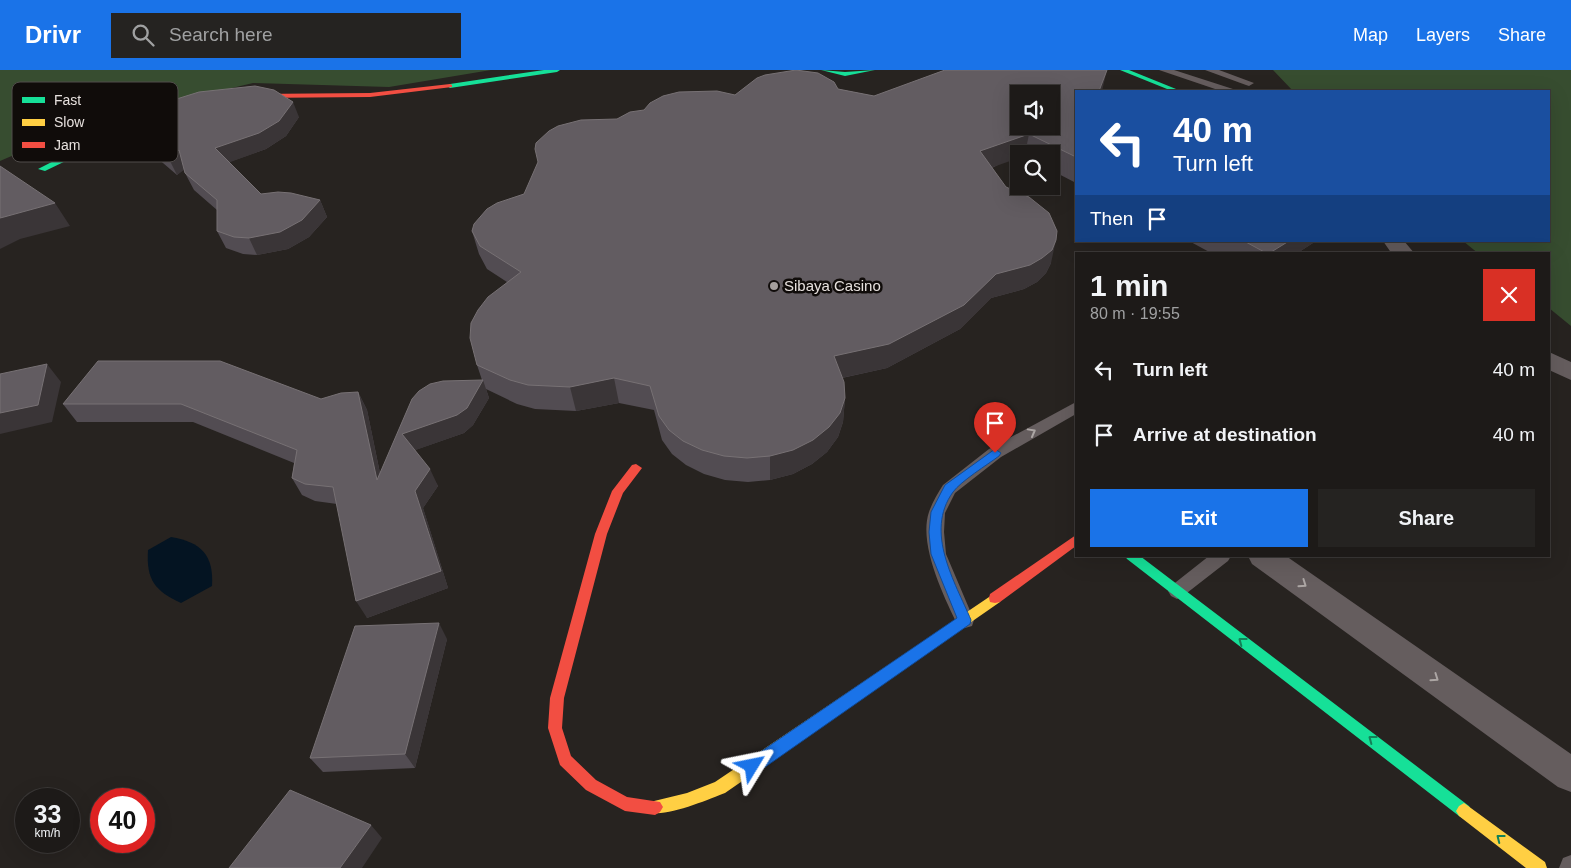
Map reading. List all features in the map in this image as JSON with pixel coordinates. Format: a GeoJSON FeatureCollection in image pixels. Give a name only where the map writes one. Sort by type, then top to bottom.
{"type":"FeatureCollection","features":[{"type":"Feature","properties":{"kind":"street"},"geometry":{"type":"LineString","coordinates":[[232,96],[388,93],[557,70]]}},
{"type":"Feature","properties":{"kind":"street"},"geometry":{"type":"LineString","coordinates":[[824,70],[850,74],[872,70]]}},
{"type":"Feature","properties":{"kind":"street"},"geometry":{"type":"LineString","coordinates":[[1123,70],[1175,90]]}},
{"type":"Feature","properties":{"kind":"street"},"geometry":{"type":"LineString","coordinates":[[178,109],[190,105]]}},
{"type":"Feature","properties":{"kind":"street"},"geometry":{"type":"LineString","coordinates":[[42,169],[57,162]]}},
{"type":"Feature","properties":{"kind":"street"},"geometry":{"type":"LineString","coordinates":[[1394,242],[1402,252]]}},
{"type":"Feature","properties":{"kind":"street"},"geometry":{"type":"LineString","coordinates":[[1550,361],[1571,372]]}},
{"type":"Feature","properties":{"kind":"street"},"geometry":{"type":"LineString","coordinates":[[636,468],[618,491],[601,534],[557,698],[555,728],[565,760],[591,784],[625,804],[658,807],[687,800],[720,788],[965,620],[1075,541]]}},
{"type":"Feature","properties":{"kind":"street"},"geometry":{"type":"LineString","coordinates":[[1132,557],[1539,868]]}},
{"type":"Feature","properties":{"kind":"street"},"geometry":{"type":"LineString","coordinates":[[1264,557],[1571,775]]}},
{"type":"Feature","properties":{"kind":"lane"},"geometry":{"type":"LineString","coordinates":[[1164,70],[1227,90]]}},
{"type":"Feature","properties":{"kind":"lane"},"geometry":{"type":"LineString","coordinates":[[1210,70],[1249,83]]}},
{"type":"Feature","properties":{"kind":"lane"},"geometry":{"type":"LineString","coordinates":[[1238,70],[1256,90]]}},
{"type":"Feature","properties":{"kind":"lane"},"geometry":{"type":"LineString","coordinates":[[965,620],[937,554],[935,532],[937,512],[950,488],[995,453],[1075,408]]}},
{"type":"Feature","properties":{"kind":"lane"},"geometry":{"type":"LineString","coordinates":[[1177,591],[1221,557]]}},
{"type":"Feature","properties":{"kind":"green space"},"geometry":{"type":"Polygon","coordinates":[[[0,70],[491,70],[389,87],[253,83],[178,101],[178,82],[12,82],[12,156],[0,161],[0,70]]]}},
{"type":"Feature","properties":{"kind":"green space"},"geometry":{"type":"Polygon","coordinates":[[[1273,70],[1571,70],[1571,326],[1550,309],[1550,252],[1477,252],[1464,242],[1550,242],[1550,90],[1292,90],[1273,70]]]}},
{"type":"Feature","properties":{"kind":"water"},"geometry":{"type":"Polygon","coordinates":[[[171,537],[190,542],[198,547],[208,558],[211,566],[212,586],[181,603],[159,589],[151,577],[149,569],[148,550],[171,537]]]}},
{"type":"Feature","properties":{"kind":"building","name":"Sibaya Casino"},"geometry":{"type":"Polygon","coordinates":[[[796,70],[818,73],[834,82],[838,89],[874,96],[945,70],[1107,70],[1099,90],[1075,90],[1075,157],[1060,149],[1060,145],[1051,145],[1031,135],[1060,135],[1060,85],[1010,85],[1010,135],[1026,135],[980,151],[1006,187],[1010,189],[1010,195],[1024,195],[1029,197],[1049,213],[1057,231],[1052,250],[1030,265],[996,274],[964,305],[889,344],[834,356],[844,382],[845,398],[840,413],[829,427],[813,440],[793,450],[770,456],[747,458],[724,456],[702,450],[683,441],[669,430],[659,416],[650,386],[614,378],[570,387],[528,385],[510,380],[477,365],[470,338],[471,323],[488,297],[521,272],[480,246],[472,231],[474,224],[487,209],[497,203],[524,194],[538,162],[535,149],[536,143],[549,131],[558,126],[581,120],[617,119],[630,112],[644,110],[650,103],[663,96],[679,92],[717,91],[735,95],[757,78],[796,70]]]}},
{"type":"Feature","properties":{"kind":"building"},"geometry":{"type":"Polygon","coordinates":[[[255,86],[274,90],[293,102],[279,121],[259,133],[215,148],[261,194],[291,193],[320,200],[302,220],[280,232],[249,238],[234,237],[217,231],[217,200],[185,173],[178,151],[178,99],[199,92],[255,86]]]}},
{"type":"Feature","properties":{"kind":"building"},"geometry":{"type":"Polygon","coordinates":[[[0,166],[55,203],[0,218],[0,166]]]}},
{"type":"Feature","properties":{"kind":"building"},"geometry":{"type":"Polygon","coordinates":[[[1246,242],[1287,242],[1271,252],[1264,252],[1246,242]]]}},
{"type":"Feature","properties":{"kind":"building"},"geometry":{"type":"Polygon","coordinates":[[[98,361],[220,361],[321,399],[341,393],[358,392],[377,480],[412,399],[419,391],[430,384],[443,381],[483,380],[467,408],[457,415],[402,434],[430,469],[415,491],[441,571],[356,601],[333,487],[305,484],[292,478],[297,450],[181,404],[63,404],[98,361]]]}},
{"type":"Feature","properties":{"kind":"building"},"geometry":{"type":"Polygon","coordinates":[[[47,364],[38,405],[0,413],[0,374],[47,364]]]}},
{"type":"Feature","properties":{"kind":"building"},"geometry":{"type":"Polygon","coordinates":[[[439,623],[405,754],[310,758],[355,626],[439,623]]]}},
{"type":"Feature","properties":{"kind":"building"},"geometry":{"type":"Polygon","coordinates":[[[290,790],[371,825],[340,868],[229,868],[290,790]]]}},
{"type":"Feature","properties":{"kind":"traffic: fast"},"geometry":{"type":"LineString","coordinates":[[450,86],[557,70]]}},
{"type":"Feature","properties":{"kind":"traffic: fast"},"geometry":{"type":"LineString","coordinates":[[824,70],[845,74],[872,70]]}},
{"type":"Feature","properties":{"kind":"traffic: fast"},"geometry":{"type":"LineString","coordinates":[[1123,70],[1175,90]]}},
{"type":"Feature","properties":{"kind":"traffic: fast"},"geometry":{"type":"LineString","coordinates":[[42,169],[56,162]]}},
{"type":"Feature","properties":{"kind":"traffic: fast"},"geometry":{"type":"LineString","coordinates":[[1132,557],[1464,811]]}},
{"type":"Feature","properties":{"kind":"traffic: slow"},"geometry":{"type":"LineString","coordinates":[[655,807],[687,800],[720,788],[995,598]]}},
{"type":"Feature","properties":{"kind":"traffic: slow"},"geometry":{"type":"LineString","coordinates":[[1464,811],[1539,868]]}},
{"type":"Feature","properties":{"kind":"traffic: jam"},"geometry":{"type":"LineString","coordinates":[[245,96],[370,95],[450,86]]}},
{"type":"Feature","properties":{"kind":"traffic: jam"},"geometry":{"type":"LineString","coordinates":[[636,468],[618,491],[601,534],[557,698],[555,728],[565,760],[591,785],[625,804],[655,807]]}},
{"type":"Feature","properties":{"kind":"traffic: jam"},"geometry":{"type":"LineString","coordinates":[[995,598],[1075,541]]}},
{"type":"Feature","properties":{"kind":"place","name":"Sibaya Casino"},"geometry":{"type":"Point","coordinates":[774,286]}},
{"type":"Feature","properties":{"kind":"route"},"geometry":{"type":"LineString","coordinates":[[752,766],[965,620],[937,554],[935,532],[937,512],[950,488],[995,453]]}}]}
